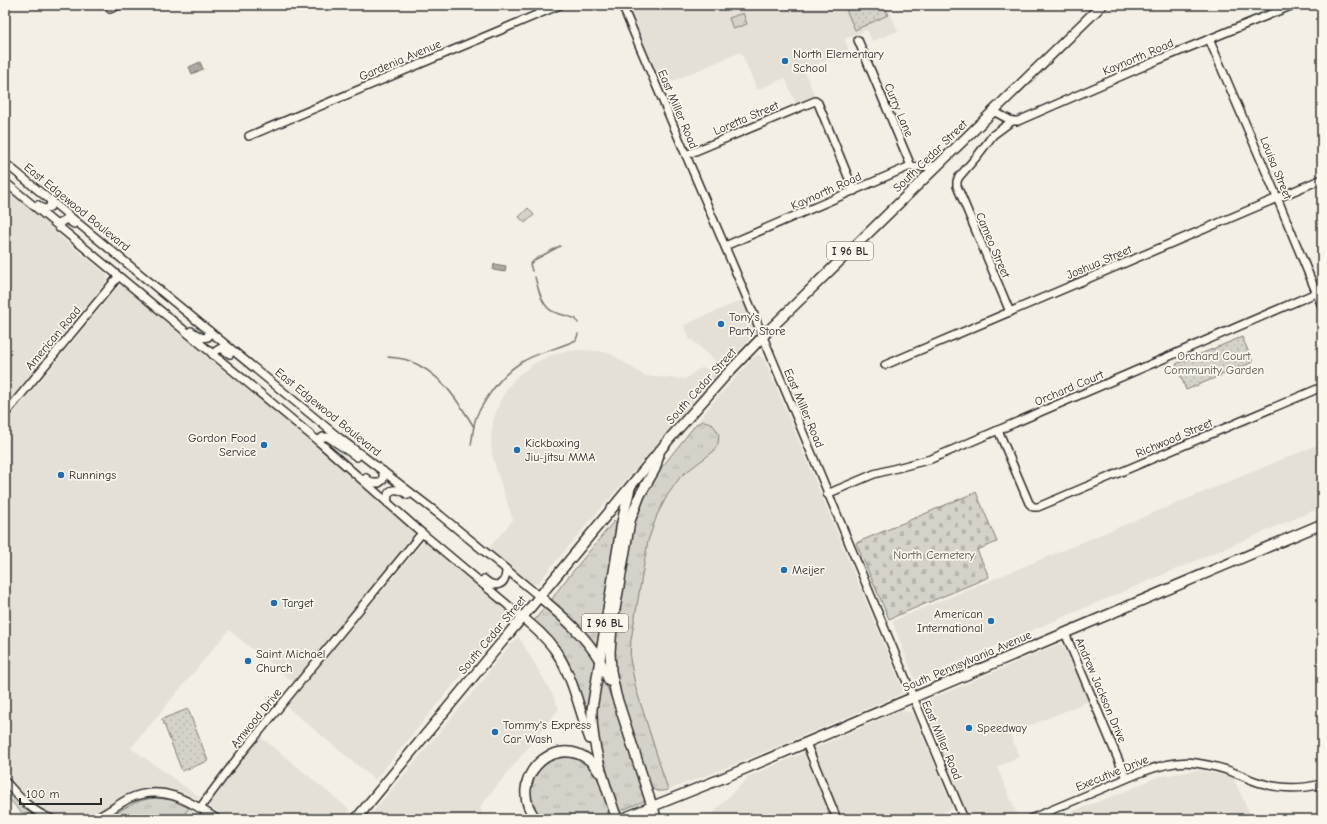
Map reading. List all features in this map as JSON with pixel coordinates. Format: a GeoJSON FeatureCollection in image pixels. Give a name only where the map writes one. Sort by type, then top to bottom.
{"type":"FeatureCollection","features":[{"type":"Feature","properties":{"kind":"highway","name":"I 96 BL"},"geometry":{"type":"LineString","coordinates":[[652,806],[655,819]]}},
{"type":"Feature","properties":{"kind":"main road","name":"South Cedar Street"},"geometry":{"type":"LineString","coordinates":[[356,819],[659,451],[725,376],[1102,5]]}},
{"type":"Feature","properties":{"kind":"main road","name":"I 96 BL"},"geometry":{"type":"LineString","coordinates":[[652,806],[616,695],[611,671],[610,646],[627,538],[634,507],[642,490],[655,469],[659,451]]}},
{"type":"Feature","properties":{"kind":"main road","name":"I 96 BL"},"geometry":{"type":"LineString","coordinates":[[616,819],[598,762],[593,733],[592,714],[622,522],[632,485]]}},
{"type":"Feature","properties":{"kind":"main road","name":"South Pennsylvania Avenue"},"geometry":{"type":"LineString","coordinates":[[621,819],[723,778],[1322,524]]}},
{"type":"Feature","properties":{"kind":"main road","name":"East Edgewood Boulevard"},"geometry":{"type":"LineString","coordinates":[[540,596],[579,632],[600,660],[616,695]]}},
{"type":"Feature","properties":{"kind":"main road"},"geometry":{"type":"LineString","coordinates":[[522,617],[546,639],[564,664],[571,680],[598,762]]}},
{"type":"Feature","properties":{"kind":"main road"},"geometry":{"type":"LineString","coordinates":[[536,819],[528,805],[526,789],[531,772],[538,763],[544,759],[556,753],[576,754],[591,762],[604,778]]}},
{"type":"Feature","properties":{"kind":"street"},"geometry":{"type":"LineString","coordinates":[[110,9],[119,5]]}},
{"type":"Feature","properties":{"kind":"street","name":"Gardenia Avenue"},"geometry":{"type":"LineString","coordinates":[[249,136],[560,5]]}},
{"type":"Feature","properties":{"kind":"street","name":"East Miller Road"},"geometry":{"type":"LineString","coordinates":[[622,5],[725,246],[964,819]]}},
{"type":"Feature","properties":{"kind":"street","name":"Kaynorth Road"},"geometry":{"type":"LineString","coordinates":[[1012,121],[1018,121],[1209,39],[1293,5]]}},
{"type":"Feature","properties":{"kind":"street","name":"Louisa Street"},"geometry":{"type":"LineString","coordinates":[[1209,39],[1322,306]]}},
{"type":"Feature","properties":{"kind":"street","name":"Curry Lane"},"geometry":{"type":"LineString","coordinates":[[858,40],[911,166]]}},
{"type":"Feature","properties":{"kind":"street","name":"Loretta Street"},"geometry":{"type":"LineString","coordinates":[[686,155],[815,101],[818,104],[854,191]]}},
{"type":"Feature","properties":{"kind":"street"},"geometry":{"type":"LineString","coordinates":[[993,111],[1012,121]]}},
{"type":"Feature","properties":{"kind":"street","name":"Cameo Street"},"geometry":{"type":"LineString","coordinates":[[1010,312],[957,186],[959,177],[993,135],[1012,121]]}},
{"type":"Feature","properties":{"kind":"street","name":"East Edgewood Boulevard"},"geometry":{"type":"LineString","coordinates":[[5,163],[337,436],[457,529],[540,596]]}},
{"type":"Feature","properties":{"kind":"street","name":"Kaynorth Road"},"geometry":{"type":"LineString","coordinates":[[725,246],[911,166],[938,166]]}},
{"type":"Feature","properties":{"kind":"street"},"geometry":{"type":"LineString","coordinates":[[5,169],[16,178],[26,180]]}},
{"type":"Feature","properties":{"kind":"street","name":"Joshua Street"},"geometry":{"type":"LineString","coordinates":[[885,365],[1322,179]]}},
{"type":"Feature","properties":{"kind":"street"},"geometry":{"type":"LineString","coordinates":[[5,182],[318,441],[438,547],[522,617]]}},
{"type":"Feature","properties":{"kind":"street"},"geometry":{"type":"LineString","coordinates":[[12,188],[22,191],[44,209],[50,207],[51,200]]}},
{"type":"Feature","properties":{"kind":"street"},"geometry":{"type":"LineString","coordinates":[[59,228],[60,223],[66,219],[109,254],[119,256]]}},
{"type":"Feature","properties":{"kind":"street","name":"American Road"},"geometry":{"type":"LineString","coordinates":[[5,414],[118,277]]}},
{"type":"Feature","properties":{"kind":"street","name":"Orchard Court"},"geometry":{"type":"LineString","coordinates":[[828,494],[874,474],[931,459],[1316,293]]}},
{"type":"Feature","properties":{"kind":"street"},"geometry":{"type":"LineString","coordinates":[[141,295],[150,297],[197,336],[202,338],[208,336],[209,331]]}},
{"type":"Feature","properties":{"kind":"street"},"geometry":{"type":"LineString","coordinates":[[213,355],[219,349],[224,349],[256,375],[265,377]]}},
{"type":"Feature","properties":{"kind":"street","name":"Richwood Street"},"geometry":{"type":"LineString","coordinates":[[998,430],[1029,503],[1033,507],[1042,507],[1322,387]]}},
{"type":"Feature","properties":{"kind":"street"},"geometry":{"type":"LineString","coordinates":[[318,441],[323,437],[328,437],[359,458],[370,461]]}},
{"type":"Feature","properties":{"kind":"street"},"geometry":{"type":"LineString","coordinates":[[328,450],[338,453],[372,483],[380,483],[383,480],[383,471]]}},
{"type":"Feature","properties":{"kind":"street"},"geometry":{"type":"LineString","coordinates":[[388,503],[387,499],[389,492],[402,490],[444,524],[457,529]]}},
{"type":"Feature","properties":{"kind":"street","name":"Amwood Drive"},"geometry":{"type":"LineString","coordinates":[[200,808],[236,760],[422,533]]}},
{"type":"Feature","properties":{"kind":"street"},"geometry":{"type":"LineString","coordinates":[[438,547],[453,554],[490,584],[499,584],[504,581],[506,570]]}},
{"type":"Feature","properties":{"kind":"street","name":"Andrew Jackson Drive"},"geometry":{"type":"LineString","coordinates":[[1065,633],[1126,778]]}},
{"type":"Feature","properties":{"kind":"street"},"geometry":{"type":"LineString","coordinates":[[806,743],[837,819]]}},
{"type":"Feature","properties":{"kind":"street","name":"Executive Drive"},"geometry":{"type":"LineString","coordinates":[[1030,819],[1126,778],[1161,766],[1195,763],[1227,770],[1260,783],[1277,786],[1304,787],[1322,784]]}},
{"type":"Feature","properties":{"kind":"street"},"geometry":{"type":"LineString","coordinates":[[5,781],[32,809],[52,819]]}},
{"type":"Feature","properties":{"kind":"street"},"geometry":{"type":"LineString","coordinates":[[93,819],[127,800],[147,794],[161,793],[187,800],[217,819]]}},
{"type":"Feature","properties":{"kind":"shaded area","name":"North Elementary School"},"geometry":{"type":"Polygon","coordinates":[[[627,5],[887,5],[898,31],[872,41],[867,30],[845,39],[849,51],[804,70],[815,97],[796,105],[785,78],[757,90],[741,52],[661,86],[627,5]]]}},
{"type":"Feature","properties":{"kind":"shaded area"},"geometry":{"type":"Polygon","coordinates":[[[5,187],[41,217],[56,233],[105,273],[108,278],[5,405],[5,187]]]}},
{"type":"Feature","properties":{"kind":"shaded area"},"geometry":{"type":"Polygon","coordinates":[[[120,285],[125,286],[326,452],[412,529],[414,536],[294,683],[229,630],[131,748],[201,798],[196,798],[185,793],[169,789],[148,789],[129,794],[97,812],[80,817],[65,817],[50,813],[33,803],[5,774],[5,424],[120,285]]]}},
{"type":"Feature","properties":{"kind":"shaded area"},"geometry":{"type":"Polygon","coordinates":[[[742,300],[754,328],[753,335],[594,516],[537,584],[530,585],[487,550],[513,520],[492,454],[491,440],[493,421],[500,401],[516,377],[535,363],[549,356],[566,351],[583,350],[599,351],[611,354],[645,376],[685,379],[699,369],[704,368],[713,370],[718,364],[692,340],[690,340],[684,325],[742,300]]]}},
{"type":"Feature","properties":{"kind":"shaded area"},"geometry":{"type":"Polygon","coordinates":[[[758,355],[763,358],[766,363],[903,690],[899,695],[738,763],[668,790],[657,791],[651,788],[614,649],[672,454],[716,399],[754,357],[758,355]]]}},
{"type":"Feature","properties":{"kind":"shaded area"},"geometry":{"type":"Polygon","coordinates":[[[1322,443],[1322,507],[915,680],[892,621],[1322,443]]]}},
{"type":"Feature","properties":{"kind":"shaded area"},"geometry":{"type":"Polygon","coordinates":[[[424,541],[510,611],[510,616],[375,780],[286,706],[424,541]]]}},
{"type":"Feature","properties":{"kind":"shaded area"},"geometry":{"type":"Polygon","coordinates":[[[519,637],[553,695],[559,709],[480,807],[484,819],[367,819],[487,675],[510,645],[519,637]]]}},
{"type":"Feature","properties":{"kind":"shaded area"},"geometry":{"type":"Polygon","coordinates":[[[1059,644],[1066,648],[1089,701],[1010,734],[1019,757],[997,767],[1019,819],[970,819],[924,708],[924,702],[1059,644]]]}},
{"type":"Feature","properties":{"kind":"shaded area"},"geometry":{"type":"Polygon","coordinates":[[[900,711],[910,712],[915,718],[953,808],[928,819],[842,819],[814,754],[815,748],[900,711]]]}},
{"type":"Feature","properties":{"kind":"shaded area"},"geometry":{"type":"Polygon","coordinates":[[[261,737],[350,810],[343,819],[228,819],[210,807],[210,802],[219,788],[261,737]]]}},
{"type":"Feature","properties":{"kind":"shaded area"},"geometry":{"type":"Polygon","coordinates":[[[803,753],[832,819],[709,819],[718,807],[750,776],[803,753]]]}},
{"type":"Feature","properties":{"kind":"shaded area"},"geometry":{"type":"Polygon","coordinates":[[[1198,770],[1233,777],[1252,819],[1053,819],[1126,791],[1157,777],[1198,770]]]}},
{"type":"Feature","properties":{"kind":"shaded area"},"geometry":{"type":"Polygon","coordinates":[[[189,808],[206,819],[180,819],[189,808]]]}},
{"type":"Feature","properties":{"kind":"green space"},"geometry":{"type":"Polygon","coordinates":[[[844,5],[884,5],[888,15],[855,30],[844,5]]]}},
{"type":"Feature","properties":{"kind":"green space"},"geometry":{"type":"Polygon","coordinates":[[[743,13],[747,24],[733,29],[729,18],[743,13]]]}},
{"type":"Feature","properties":{"kind":"green space"},"geometry":{"type":"Polygon","coordinates":[[[528,208],[534,215],[525,223],[519,217],[528,208]]]}},
{"type":"Feature","properties":{"kind":"green space","name":"Orchard Court Community Garden"},"geometry":{"type":"Polygon","coordinates":[[[1242,337],[1253,362],[1186,390],[1176,364],[1242,337]]]}},
{"type":"Feature","properties":{"kind":"green space"},"geometry":{"type":"Polygon","coordinates":[[[704,421],[711,423],[716,429],[719,435],[718,444],[714,451],[681,476],[667,496],[657,515],[648,541],[631,640],[630,659],[636,689],[668,790],[658,791],[649,786],[619,689],[614,665],[614,639],[633,524],[642,498],[658,472],[696,424],[704,421]]]}},
{"type":"Feature","properties":{"kind":"green space","name":"North Cemetery"},"geometry":{"type":"Polygon","coordinates":[[[976,492],[997,542],[977,550],[989,577],[889,619],[856,543],[976,492]]]}},
{"type":"Feature","properties":{"kind":"green space"},"geometry":{"type":"Polygon","coordinates":[[[614,521],[618,524],[597,648],[578,624],[554,605],[552,599],[614,521]]]}},
{"type":"Feature","properties":{"kind":"green space"},"geometry":{"type":"Polygon","coordinates":[[[545,607],[551,610],[565,623],[595,661],[588,719],[574,680],[533,622],[545,607]]]}},
{"type":"Feature","properties":{"kind":"green space"},"geometry":{"type":"Polygon","coordinates":[[[602,676],[615,707],[645,799],[644,801],[620,811],[616,804],[608,780],[600,750],[596,724],[595,716],[602,676]]]}},
{"type":"Feature","properties":{"kind":"green space"},"geometry":{"type":"Polygon","coordinates":[[[188,709],[208,761],[182,771],[162,719],[188,709]]]}},
{"type":"Feature","properties":{"kind":"green space"},"geometry":{"type":"Polygon","coordinates":[[[564,757],[584,762],[593,770],[602,789],[608,807],[607,812],[601,819],[541,819],[536,812],[532,804],[531,788],[536,773],[542,766],[551,760],[564,757]]]}},
{"type":"Feature","properties":{"kind":"green space"},"geometry":{"type":"Polygon","coordinates":[[[5,789],[23,808],[39,819],[28,819],[5,795],[5,789]]]}},
{"type":"Feature","properties":{"kind":"green space"},"geometry":{"type":"Polygon","coordinates":[[[157,798],[171,800],[189,808],[180,819],[106,819],[136,802],[157,798]]]}},
{"type":"Feature","properties":{"kind":"water"},"geometry":{"type":"Polygon","coordinates":[[[200,62],[203,69],[192,74],[189,67],[200,62]]]}},
{"type":"Feature","properties":{"kind":"water"},"geometry":{"type":"Polygon","coordinates":[[[494,264],[506,266],[505,272],[493,270],[494,264]]]}},
{"type":"Feature","properties":{"kind":"waterway"},"geometry":{"type":"LineString","coordinates":[[532,271],[530,264],[536,259],[560,246]]}},
{"type":"Feature","properties":{"kind":"waterway"},"geometry":{"type":"LineString","coordinates":[[535,277],[541,297],[546,306],[554,312],[576,319],[578,323]]}},
{"type":"Feature","properties":{"kind":"waterway"},"geometry":{"type":"LineString","coordinates":[[471,445],[477,415],[490,393],[501,380],[520,363],[533,356],[576,340],[578,334]]}},
{"type":"Feature","properties":{"kind":"waterway"},"geometry":{"type":"LineString","coordinates":[[388,357],[405,359],[429,371],[454,396],[474,427]]}},
{"type":"Feature","properties":{"kind":"place","name":"North Elementary School"},"geometry":{"type":"Point","coordinates":[785,61]}},
{"type":"Feature","properties":{"kind":"place","name":"Tony's Party Store"},"geometry":{"type":"Point","coordinates":[721,324]}},
{"type":"Feature","properties":{"kind":"place","name":"Gordon Food Service"},"geometry":{"type":"Point","coordinates":[264,445]}},
{"type":"Feature","properties":{"kind":"place","name":"Kickboxing Jiu-jitsu MMA"},"geometry":{"type":"Point","coordinates":[517,450]}},
{"type":"Feature","properties":{"kind":"place","name":"Runnings"},"geometry":{"type":"Point","coordinates":[61,475]}},
{"type":"Feature","properties":{"kind":"place","name":"Meijer"},"geometry":{"type":"Point","coordinates":[784,570]}},
{"type":"Feature","properties":{"kind":"place","name":"Target"},"geometry":{"type":"Point","coordinates":[274,603]}},
{"type":"Feature","properties":{"kind":"place","name":"American International"},"geometry":{"type":"Point","coordinates":[991,621]}},
{"type":"Feature","properties":{"kind":"place","name":"Saint Michael Church"},"geometry":{"type":"Point","coordinates":[248,661]}},
{"type":"Feature","properties":{"kind":"place","name":"Speedway"},"geometry":{"type":"Point","coordinates":[969,728]}},
{"type":"Feature","properties":{"kind":"place","name":"Tommy's Express Car Wash"},"geometry":{"type":"Point","coordinates":[495,732]}}]}
